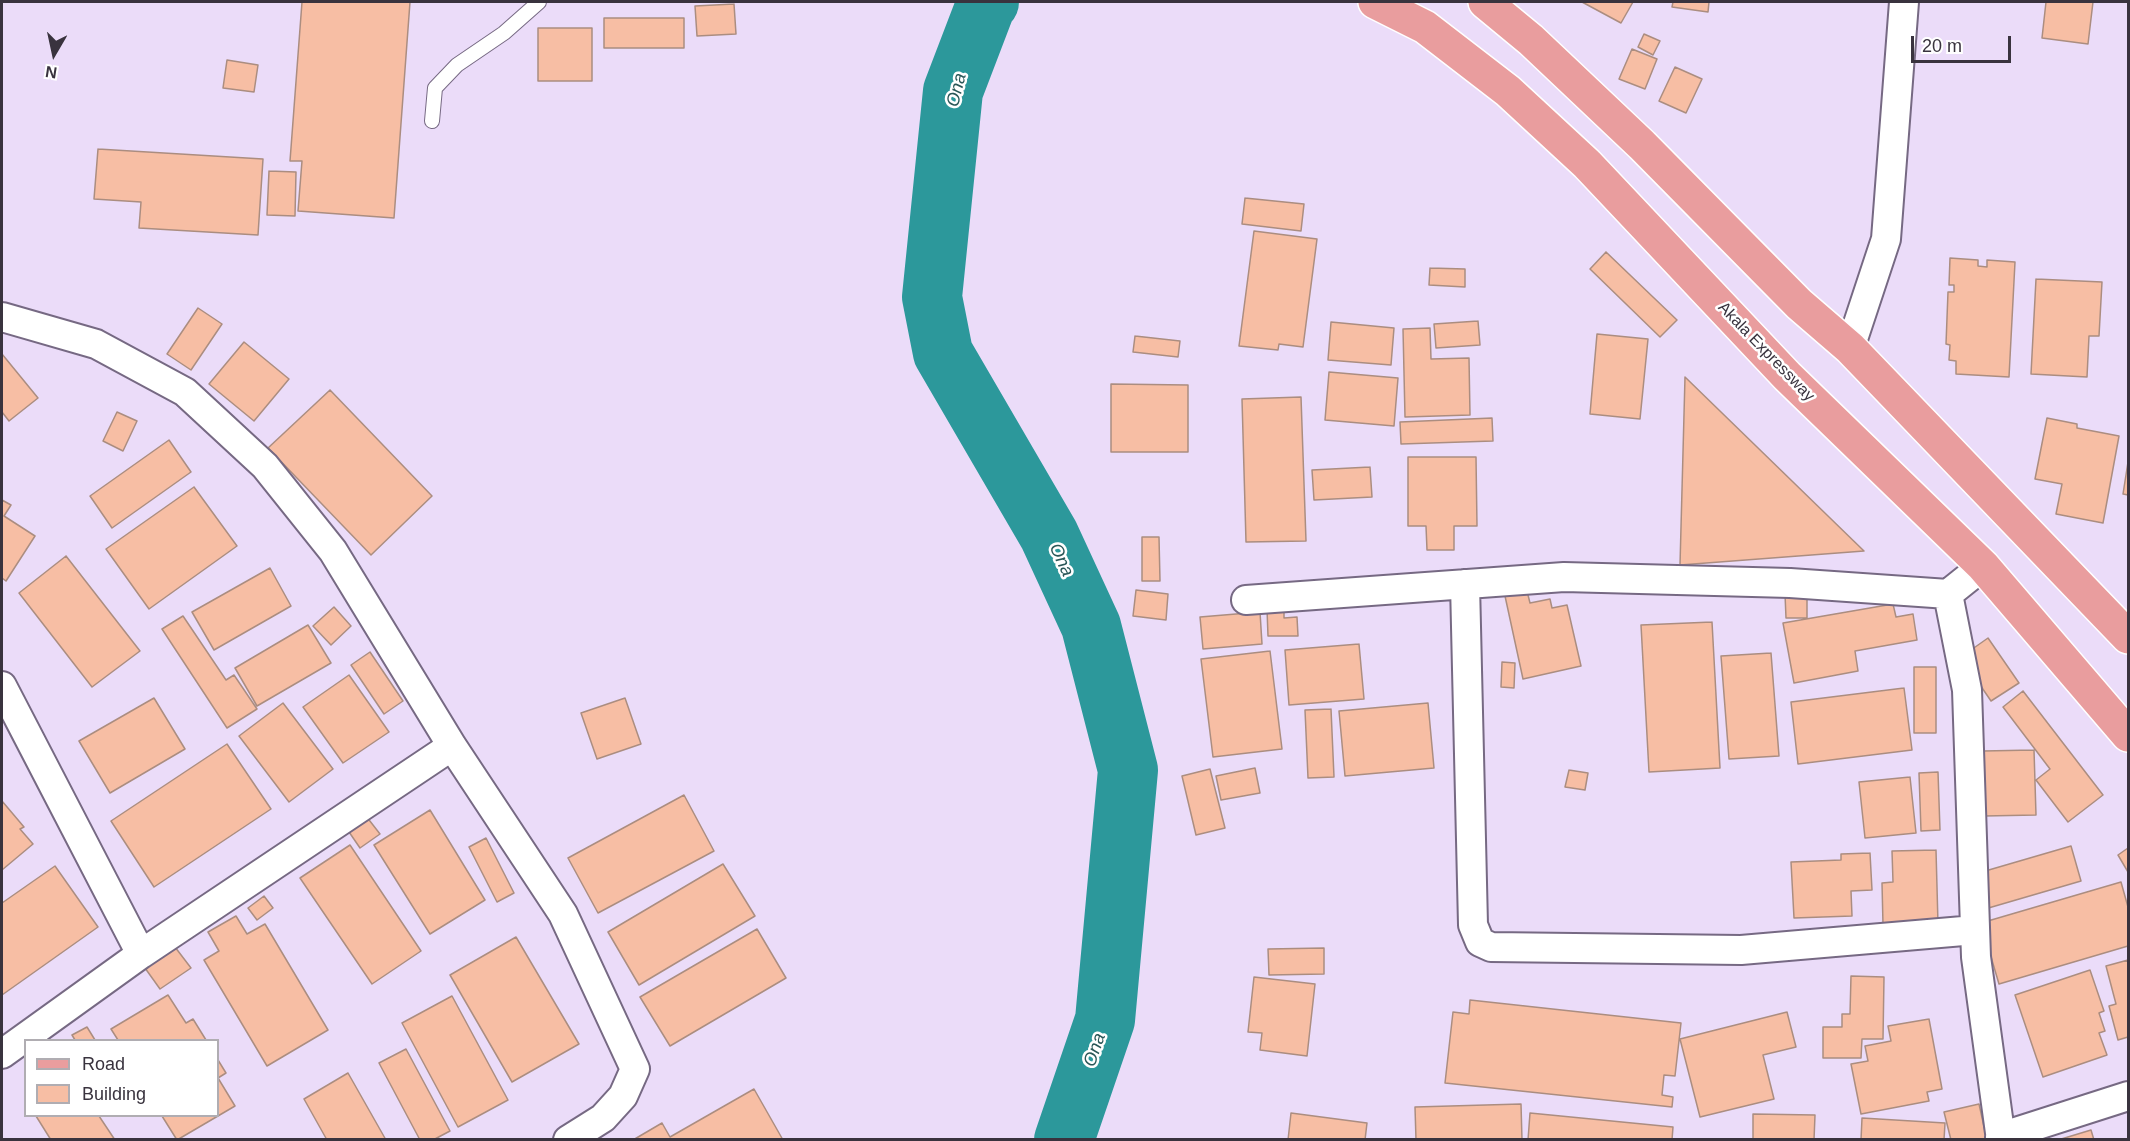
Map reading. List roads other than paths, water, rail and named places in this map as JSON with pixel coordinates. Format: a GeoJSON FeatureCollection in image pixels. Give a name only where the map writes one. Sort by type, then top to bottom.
{"type":"FeatureCollection","features":[{"type":"Feature","properties":{"kind":"main road","name":"Akala Expressway"},"geometry":{"type":"LineString","coordinates":[[1375,2],[1425,27],[1508,91],[1587,164],[1787,376],[1983,566],[2128,735]]}},
{"type":"Feature","properties":{"kind":"main road"},"geometry":{"type":"LineString","coordinates":[[1485,2],[1531,40],[1642,145],[1799,304],[1850,348],[2128,637]]}},
{"type":"Feature","properties":{"kind":"street"},"geometry":{"type":"LineString","coordinates":[[1850,348],[1886,239],[1904,2]]}},
{"type":"Feature","properties":{"kind":"street"},"geometry":{"type":"LineString","coordinates":[[2,318],[96,345],[185,392],[265,466],[333,551],[452,746],[563,914],[635,1069],[622,1096],[603,1118],[568,1140]]}},
{"type":"Feature","properties":{"kind":"street"},"geometry":{"type":"LineString","coordinates":[[1246,600],[1564,577],[1790,583],[1948,594],[1983,566]]}},
{"type":"Feature","properties":{"kind":"street"},"geometry":{"type":"LineString","coordinates":[[1465,584],[1473,925],[1480,942],[1491,947],[1741,950],[1975,930]]}},
{"type":"Feature","properties":{"kind":"street"},"geometry":{"type":"LineString","coordinates":[[1948,594],[1967,690],[1976,957],[2000,1138],[2128,1096]]}},
{"type":"Feature","properties":{"kind":"street"},"geometry":{"type":"LineString","coordinates":[[2,686],[141,954]]}},
{"type":"Feature","properties":{"kind":"street"},"geometry":{"type":"LineString","coordinates":[[2,1054],[141,954],[452,746]]}},
{"type":"Feature","properties":{"kind":"lane"},"geometry":{"type":"LineString","coordinates":[[432,121],[435,88],[457,65],[504,33],[539,2]]}},
{"type":"Feature","properties":{"kind":"waterway","name":"Ona"},"geometry":{"type":"LineString","coordinates":[[989,2],[987,2],[953,91],[932,297],[943,353],[1049,535],[1091,626],[1128,770],[1105,1020],[1064,1140]]}}]}
